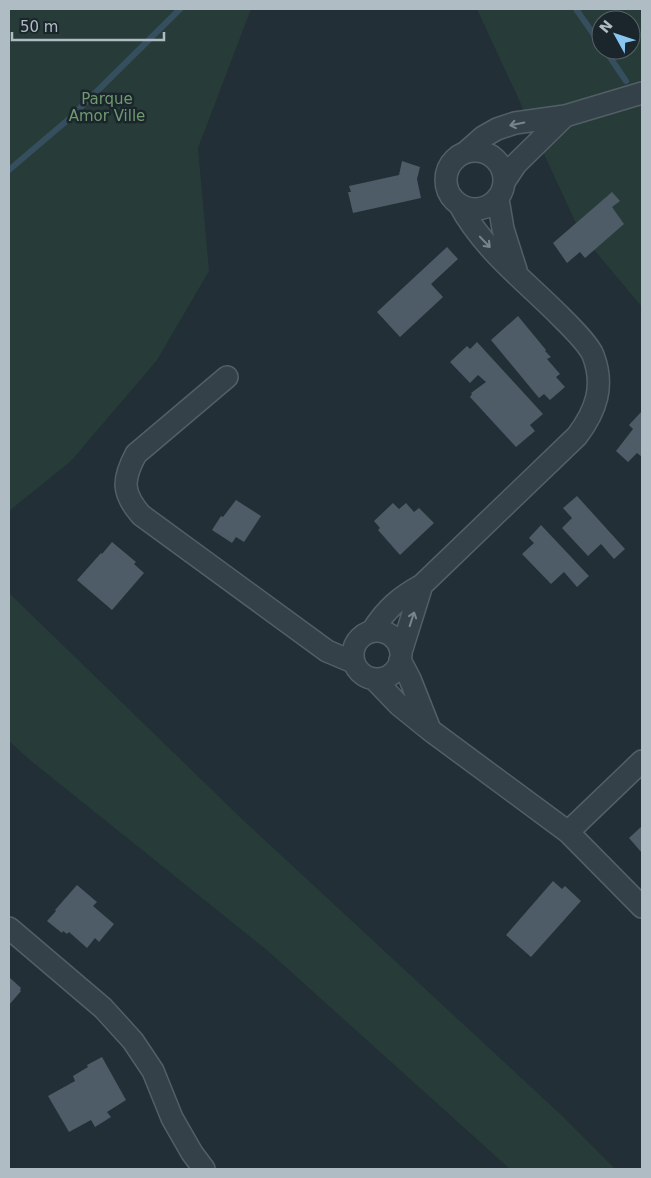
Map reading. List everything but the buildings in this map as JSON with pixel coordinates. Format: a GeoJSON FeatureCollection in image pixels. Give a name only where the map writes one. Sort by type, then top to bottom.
{"type":"FeatureCollection","features":[{"type":"Feature","properties":{"kind":"street"},"geometry":{"type":"LineString","coordinates":[[353,662],[352,649],[390,606],[402,596],[422,585],[577,436],[588,422],[596,403],[600,383],[592,354],[572,328],[475,232],[459,204],[447,191],[447,172],[451,164],[483,136],[497,129],[515,124],[565,116],[642,93]]}},
{"type":"Feature","properties":{"kind":"street"},"geometry":{"type":"LineString","coordinates":[[459,204],[475,210],[484,208],[501,190],[516,164],[565,116]]}},
{"type":"Feature","properties":{"kind":"street"},"geometry":{"type":"LineString","coordinates":[[466,152],[485,152],[500,164],[503,173],[501,190],[503,228],[518,275]]}},
{"type":"Feature","properties":{"kind":"street"},"geometry":{"type":"LineString","coordinates":[[227,377],[136,454],[130,465],[127,477],[127,495],[141,515],[327,652],[353,662],[362,674],[375,680],[399,705],[430,730],[568,832],[642,907]]}},
{"type":"Feature","properties":{"kind":"street"},"geometry":{"type":"LineString","coordinates":[[375,680],[386,678],[395,671],[422,585]]}},
{"type":"Feature","properties":{"kind":"street"},"geometry":{"type":"LineString","coordinates":[[316,643],[382,631],[391,635],[398,642],[401,656],[430,730]]}},
{"type":"Feature","properties":{"kind":"street"},"geometry":{"type":"LineString","coordinates":[[568,832],[642,761]]}},
{"type":"Feature","properties":{"kind":"street"},"geometry":{"type":"LineString","coordinates":[[9,928],[103,1008],[133,1041],[153,1071],[172,1118],[192,1153],[204,1169]]}},
{"type":"Feature","properties":{"kind":"green space","name":"Parque Amor Ville"},"geometry":{"type":"Polygon","coordinates":[[[9,9],[251,9],[198,148],[209,271],[157,360],[71,461],[9,511],[9,9]]]}},
{"type":"Feature","properties":{"kind":"green space"},"geometry":{"type":"Polygon","coordinates":[[[477,9],[642,9],[642,307],[581,234],[477,9]]]}},
{"type":"Feature","properties":{"kind":"green space"},"geometry":{"type":"Polygon","coordinates":[[[9,593],[243,820],[559,1113],[615,1169],[510,1169],[268,951],[30,760],[9,741],[9,593]]]}},
{"type":"Feature","properties":{"kind":"waterway"},"geometry":{"type":"LineString","coordinates":[[9,170],[70,118],[180,9]]}},
{"type":"Feature","properties":{"kind":"waterway"},"geometry":{"type":"LineString","coordinates":[[576,9],[591,31]]}},
{"type":"Feature","properties":{"kind":"waterway"},"geometry":{"type":"LineString","coordinates":[[612,60],[626,81]]}}]}
